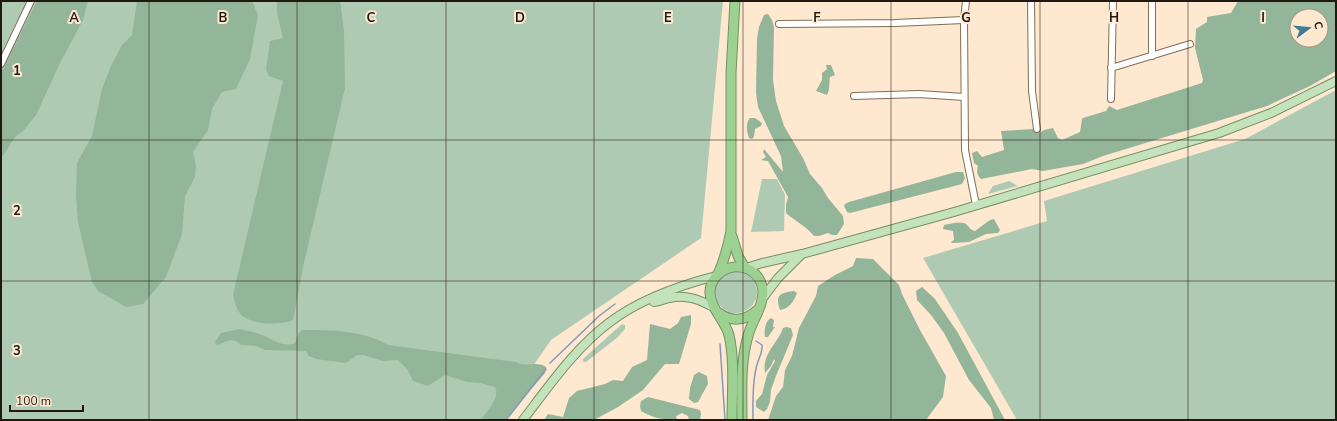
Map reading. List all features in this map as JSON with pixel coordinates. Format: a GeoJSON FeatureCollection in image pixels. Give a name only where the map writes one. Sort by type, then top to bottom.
{"type":"FeatureCollection","features":[{"type":"Feature","properties":{"kind":"highway"},"geometry":{"type":"LineString","coordinates":[[732,420],[731,346],[724,322],[716,310],[711,299],[710,292],[711,285],[726,253],[730,231],[731,73],[735,1]]}},
{"type":"Feature","properties":{"kind":"highway"},"geometry":{"type":"LineString","coordinates":[[730,231],[736,250],[745,268]]}},
{"type":"Feature","properties":{"kind":"highway"},"geometry":{"type":"LineString","coordinates":[[717,275],[724,269],[731,267],[745,268],[758,276],[763,291],[761,303],[753,320],[744,350],[742,420]]}},
{"type":"Feature","properties":{"kind":"highway"},"geometry":{"type":"LineString","coordinates":[[716,310],[729,319],[743,319],[755,312],[761,303]]}},
{"type":"Feature","properties":{"kind":"main road"},"geometry":{"type":"LineString","coordinates":[[745,268],[802,254],[976,205],[1219,133],[1271,114],[1336,80]]}},
{"type":"Feature","properties":{"kind":"main road"},"geometry":{"type":"LineString","coordinates":[[761,303],[778,278],[802,254]]}},
{"type":"Feature","properties":{"kind":"main road"},"geometry":{"type":"LineString","coordinates":[[523,420],[558,374],[609,322],[637,305],[693,282],[717,275]]}},
{"type":"Feature","properties":{"kind":"main road"},"geometry":{"type":"LineString","coordinates":[[637,305],[684,296],[697,299],[716,310]]}},
{"type":"Feature","properties":{"kind":"street"},"geometry":{"type":"LineString","coordinates":[[1,64],[31,1]]}},
{"type":"Feature","properties":{"kind":"street"},"geometry":{"type":"LineString","coordinates":[[966,1],[964,20],[965,150],[976,205]]}},
{"type":"Feature","properties":{"kind":"street"},"geometry":{"type":"LineString","coordinates":[[1030,1],[1032,91],[1037,129]]}},
{"type":"Feature","properties":{"kind":"street"},"geometry":{"type":"LineString","coordinates":[[1111,98],[1113,1]]}},
{"type":"Feature","properties":{"kind":"street"},"geometry":{"type":"LineString","coordinates":[[1152,1],[1152,56]]}},
{"type":"Feature","properties":{"kind":"street"},"geometry":{"type":"LineString","coordinates":[[779,24],[895,23],[964,20]]}},
{"type":"Feature","properties":{"kind":"street"},"geometry":{"type":"LineString","coordinates":[[1111,68],[1190,44]]}},
{"type":"Feature","properties":{"kind":"street"},"geometry":{"type":"LineString","coordinates":[[854,96],[919,94],[964,97]]}},
{"type":"Feature","properties":{"kind":"green space"},"geometry":{"type":"Polygon","coordinates":[[[1,1],[723,1],[701,238],[551,340],[496,420],[1,420],[1,1]]]}},
{"type":"Feature","properties":{"kind":"green space"},"geometry":{"type":"Polygon","coordinates":[[[37,1],[88,1],[83,20],[60,63],[36,115],[23,131],[15,137],[1,159],[1,73],[37,1]]]}},
{"type":"Feature","properties":{"kind":"green space"},"geometry":{"type":"Polygon","coordinates":[[[137,1],[252,1],[258,15],[250,59],[236,89],[222,92],[212,109],[208,130],[193,152],[196,166],[195,177],[185,196],[182,234],[166,277],[143,304],[126,307],[98,291],[92,282],[78,222],[76,196],[77,163],[92,136],[102,89],[111,66],[122,45],[132,35],[137,1]]]}},
{"type":"Feature","properties":{"kind":"green space"},"geometry":{"type":"Polygon","coordinates":[[[277,1],[340,1],[344,31],[345,88],[303,267],[293,320],[282,323],[261,323],[249,320],[240,313],[233,295],[283,81],[269,76],[266,70],[270,41],[283,38],[277,13],[277,1]]]}},
{"type":"Feature","properties":{"kind":"green space"},"geometry":{"type":"Polygon","coordinates":[[[1238,1],[1336,2],[1336,71],[1310,86],[1267,106],[1103,156],[1083,164],[1043,171],[1032,169],[981,179],[978,176],[978,166],[974,163],[972,153],[977,151],[982,157],[1004,150],[1001,131],[1034,129],[1039,133],[1053,128],[1058,138],[1062,140],[1080,132],[1083,118],[1106,111],[1109,106],[1117,110],[1202,83],[1203,80],[1195,48],[1196,29],[1207,22],[1207,17],[1231,13],[1238,1]]]}},
{"type":"Feature","properties":{"kind":"green space"},"geometry":{"type":"Polygon","coordinates":[[[768,14],[774,27],[773,80],[776,101],[784,126],[803,158],[810,174],[843,216],[844,224],[837,235],[828,233],[814,236],[808,229],[786,213],[788,197],[768,161],[761,160],[766,157],[763,152],[764,149],[783,172],[781,156],[758,107],[756,93],[757,39],[759,27],[764,15],[768,14]]]}},
{"type":"Feature","properties":{"kind":"green space"},"geometry":{"type":"Polygon","coordinates":[[[826,65],[831,65],[835,75],[830,77],[827,95],[816,91],[822,80],[822,73],[827,69],[826,65]]]}},
{"type":"Feature","properties":{"kind":"green space"},"geometry":{"type":"Polygon","coordinates":[[[1336,90],[1336,420],[1017,420],[923,258],[1047,221],[1044,201],[1245,139],[1336,90]]]}},
{"type":"Feature","properties":{"kind":"green space"},"geometry":{"type":"Polygon","coordinates":[[[750,118],[755,118],[762,123],[761,126],[755,129],[754,137],[752,139],[749,138],[747,130],[747,122],[750,118]]]}},
{"type":"Feature","properties":{"kind":"green space"},"geometry":{"type":"Polygon","coordinates":[[[956,172],[963,172],[965,178],[962,184],[850,213],[847,212],[844,206],[849,202],[956,172]]]}},
{"type":"Feature","properties":{"kind":"green space"},"geometry":{"type":"Polygon","coordinates":[[[762,179],[777,179],[785,195],[784,231],[751,232],[762,179]]]}},
{"type":"Feature","properties":{"kind":"green space"},"geometry":{"type":"Polygon","coordinates":[[[1009,181],[1018,186],[988,194],[993,186],[1009,181]]]}},
{"type":"Feature","properties":{"kind":"green space"},"geometry":{"type":"Polygon","coordinates":[[[994,219],[1000,230],[998,233],[986,234],[969,242],[952,243],[951,242],[954,240],[953,231],[943,229],[944,225],[962,223],[975,231],[990,220],[994,219]]]}},
{"type":"Feature","properties":{"kind":"green space"},"geometry":{"type":"Polygon","coordinates":[[[856,258],[873,259],[899,285],[920,330],[946,376],[943,397],[926,420],[768,420],[776,396],[783,387],[785,370],[792,356],[799,328],[816,296],[818,286],[853,266],[856,258]]]}},
{"type":"Feature","properties":{"kind":"green space"},"geometry":{"type":"Polygon","coordinates":[[[736,271],[751,277],[757,292],[751,307],[736,313],[721,307],[715,292],[721,277],[736,271]]]}},
{"type":"Feature","properties":{"kind":"green space"},"geometry":{"type":"Polygon","coordinates":[[[922,287],[935,299],[958,333],[1005,420],[994,420],[991,408],[969,380],[944,333],[931,315],[917,300],[916,291],[922,287]]]}},
{"type":"Feature","properties":{"kind":"green space"},"geometry":{"type":"Polygon","coordinates":[[[794,291],[797,293],[793,302],[786,308],[780,310],[778,298],[782,294],[794,291]]]}},
{"type":"Feature","properties":{"kind":"green space"},"geometry":{"type":"Polygon","coordinates":[[[691,315],[691,324],[679,364],[665,364],[643,390],[618,407],[594,420],[544,420],[548,414],[563,417],[569,398],[577,391],[605,384],[613,380],[623,381],[632,367],[647,360],[650,324],[670,329],[678,323],[681,317],[691,315]]]}},
{"type":"Feature","properties":{"kind":"green space"},"geometry":{"type":"Polygon","coordinates":[[[771,318],[774,320],[773,327],[775,327],[768,337],[765,337],[766,324],[771,318]]]}},
{"type":"Feature","properties":{"kind":"green space"},"geometry":{"type":"Polygon","coordinates":[[[622,324],[625,325],[625,329],[618,337],[586,362],[583,362],[583,359],[622,324]]]}},
{"type":"Feature","properties":{"kind":"green space"},"geometry":{"type":"Polygon","coordinates":[[[783,328],[791,328],[793,335],[771,390],[770,402],[764,412],[756,407],[756,401],[762,394],[767,375],[775,361],[774,359],[771,366],[765,373],[766,360],[783,328]]]}},
{"type":"Feature","properties":{"kind":"green space"},"geometry":{"type":"Polygon","coordinates":[[[240,329],[259,334],[282,344],[295,343],[298,334],[302,330],[346,332],[368,336],[388,345],[516,362],[519,364],[538,364],[546,367],[545,373],[505,420],[481,420],[495,400],[495,387],[480,383],[467,382],[445,375],[428,386],[413,381],[407,369],[398,360],[383,361],[363,355],[357,355],[346,363],[316,359],[309,356],[306,351],[265,350],[256,346],[241,345],[236,341],[231,340],[217,345],[215,342],[221,333],[240,329]]]}},
{"type":"Feature","properties":{"kind":"green space"},"geometry":{"type":"Polygon","coordinates":[[[699,372],[707,376],[708,384],[698,402],[694,403],[689,399],[690,388],[694,375],[699,372]]]}},
{"type":"Feature","properties":{"kind":"green space"},"geometry":{"type":"Polygon","coordinates":[[[648,397],[700,410],[700,420],[689,420],[688,416],[682,413],[676,416],[677,420],[654,417],[641,411],[641,401],[648,397]]]}},
{"type":"Feature","properties":{"kind":"waterway"},"geometry":{"type":"LineString","coordinates":[[550,363],[599,316],[615,304]]}},
{"type":"Feature","properties":{"kind":"waterway"},"geometry":{"type":"LineString","coordinates":[[753,420],[754,382],[762,348],[762,345],[756,341]]}},
{"type":"Feature","properties":{"kind":"waterway"},"geometry":{"type":"LineString","coordinates":[[720,344],[725,420]]}},
{"type":"Feature","properties":{"kind":"waterway"},"geometry":{"type":"LineString","coordinates":[[506,420],[546,369]]}}]}
